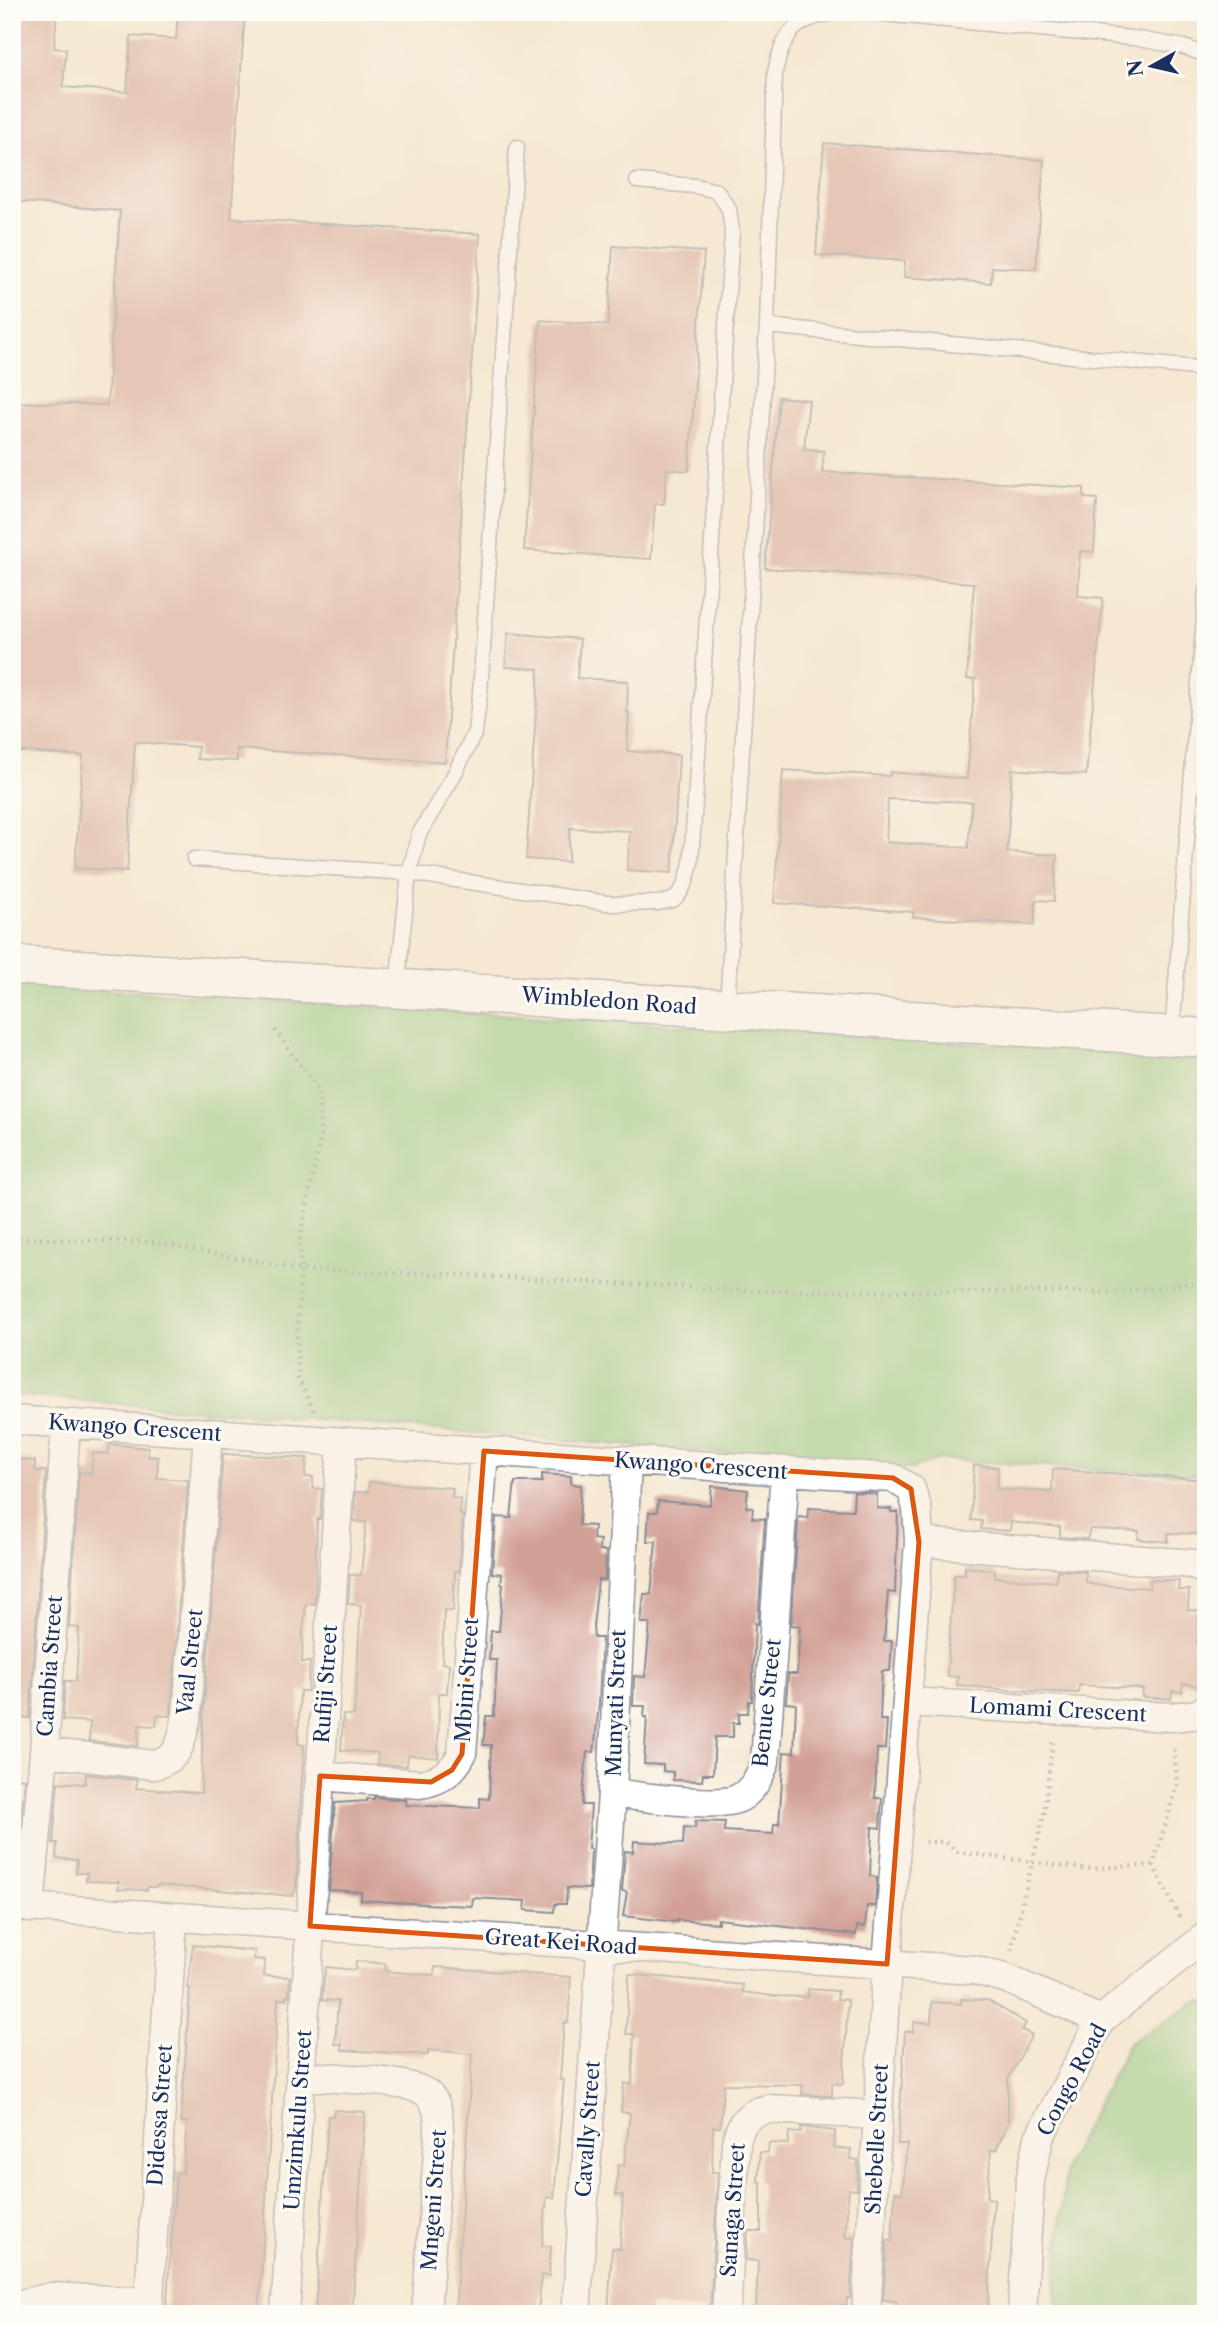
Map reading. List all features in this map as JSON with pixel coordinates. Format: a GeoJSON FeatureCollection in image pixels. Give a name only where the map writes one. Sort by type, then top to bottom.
{"type":"FeatureCollection","features":[{"type":"Feature","properties":{"kind":"main road","name":"Wimbledon Road"},"geometry":{"type":"LineString","coordinates":[[12,964],[1189,1037]]}},
{"type":"Feature","properties":{"kind":"street","name":"Kwango Crescent"},"geometry":{"type":"LineString","coordinates":[[12,1420],[893,1478],[911,1489],[917,1508],[919,1542],[887,1964]]}},
{"type":"Feature","properties":{"kind":"street","name":"Cambia Street"},"geometry":{"type":"LineString","coordinates":[[21,1907],[44,1752],[66,1424]]}},
{"type":"Feature","properties":{"kind":"street","name":"Vaal Street"},"geometry":{"type":"LineString","coordinates":[[44,1752],[154,1765],[167,1761],[177,1752],[187,1714],[208,1433]]}},
{"type":"Feature","properties":{"kind":"street","name":"Rufiji Street"},"geometry":{"type":"LineString","coordinates":[[310,1926],[342,1442]]}},
{"type":"Feature","properties":{"kind":"street","name":"Mbini Street"},"geometry":{"type":"LineString","coordinates":[[320,1776],[419,1784],[430,1782],[452,1770],[462,1754],[484,1451]]}},
{"type":"Feature","properties":{"kind":"street","name":"Munyati Street"},"geometry":{"type":"LineString","coordinates":[[602,1945],[612,1793],[627,1461]]}},
{"type":"Feature","properties":{"kind":"street","name":"Benue Street"},"geometry":{"type":"LineString","coordinates":[[612,1793],[721,1803],[743,1796],[759,1777],[765,1762],[785,1471]]}},
{"type":"Feature","properties":{"kind":"street"},"geometry":{"type":"LineString","coordinates":[[919,1542],[1193,1564],[1206,1571]]}},
{"type":"Feature","properties":{"kind":"street","name":"Lomami Crescent"},"geometry":{"type":"LineString","coordinates":[[908,1702],[1171,1717],[1199,1714],[1206,1708]]}},
{"type":"Feature","properties":{"kind":"street","name":"Great Kei Road"},"geometry":{"type":"LineString","coordinates":[[21,1907],[974,1970],[1005,1978],[1101,2020]]}},
{"type":"Feature","properties":{"kind":"street","name":"Didessa Street"},"geometry":{"type":"LineString","coordinates":[[148,2308],[173,1917]]}},
{"type":"Feature","properties":{"kind":"street","name":"Umzimkulu Street"},"geometry":{"type":"LineString","coordinates":[[285,2314],[310,1926]]}},
{"type":"Feature","properties":{"kind":"street","name":"Congo Road"},"geometry":{"type":"LineString","coordinates":[[1022,2314],[1030,2181],[1040,2138],[1101,2020],[1200,1940]]}},
{"type":"Feature","properties":{"kind":"street","name":"Cavally Street"},"geometry":{"type":"LineString","coordinates":[[576,2314],[602,1945]]}},
{"type":"Feature","properties":{"kind":"street","name":"Shebelle Street"},"geometry":{"type":"LineString","coordinates":[[866,2314],[887,1964]]}},
{"type":"Feature","properties":{"kind":"street","name":"Mngeni Street"},"geometry":{"type":"LineString","coordinates":[[300,2076],[405,2084],[422,2089],[433,2101],[439,2114],[439,2138],[426,2314]]}},
{"type":"Feature","properties":{"kind":"street","name":"Sanaga Street"},"geometry":{"type":"LineString","coordinates":[[726,2314],[736,2143],[743,2122],[754,2113],[768,2109],[878,2115]]}},
{"type":"Feature","properties":{"kind":"street"},"geometry":{"type":"LineString","coordinates":[[12,2313],[21,2304],[51,2297],[148,2308]]}},
{"type":"Feature","properties":{"kind":"lane"},"geometry":{"type":"LineString","coordinates":[[727,1009],[767,326],[775,72],[780,50],[792,27],[815,16],[837,12]]}},
{"type":"Feature","properties":{"kind":"lane"},"geometry":{"type":"LineString","coordinates":[[862,12],[1133,38],[1184,47],[1206,55]]}},
{"type":"Feature","properties":{"kind":"lane"},"geometry":{"type":"LineString","coordinates":[[397,988],[409,873],[419,834],[453,777],[475,732],[481,679],[517,147]]}},
{"type":"Feature","properties":{"kind":"lane"},"geometry":{"type":"LineString","coordinates":[[194,859],[409,873],[614,904],[658,903],[673,900],[680,893],[691,863],[732,232],[729,209],[716,191],[695,186],[637,181]]}},
{"type":"Feature","properties":{"kind":"lane"},"geometry":{"type":"LineString","coordinates":[[767,326],[1206,369]]}},
{"type":"Feature","properties":{"kind":"lane"},"geometry":{"type":"LineString","coordinates":[[1189,1037],[1206,590]]}},
{"type":"Feature","properties":{"kind":"path"},"geometry":{"type":"LineString","coordinates":[[275,1030],[319,1091],[321,1137],[300,1238],[298,1378],[316,1415],[342,1442]]}},
{"type":"Feature","properties":{"kind":"path"},"geometry":{"type":"LineString","coordinates":[[12,1238],[155,1242],[301,1270],[463,1275],[754,1291],[1122,1292],[1186,1284],[1206,1286]]}},
{"type":"Feature","properties":{"kind":"path"},"geometry":{"type":"LineString","coordinates":[[1005,1978],[1044,1814],[1057,1710]]}},
{"type":"Feature","properties":{"kind":"path"},"geometry":{"type":"LineString","coordinates":[[1171,1717],[1177,1786],[1153,1864],[1200,1940]]}},
{"type":"Feature","properties":{"kind":"path"},"geometry":{"type":"LineString","coordinates":[[896,1842],[945,1842],[958,1852],[1086,1869],[1153,1864]]}},
{"type":"Feature","properties":{"kind":"highlighted area"},"geometry":{"type":"Polygon","coordinates":[[[484,1451],[893,1478],[911,1489],[919,1542],[887,1964],[310,1926],[320,1776],[431,1782],[452,1770],[462,1754],[484,1451]]]}},
{"type":"Feature","properties":{"kind":"green space"},"geometry":{"type":"Polygon","coordinates":[[[12,984],[1206,1058],[1206,1476],[938,1459],[913,1469],[12,1395],[12,984]]]}},
{"type":"Feature","properties":{"kind":"green space"},"geometry":{"type":"Polygon","coordinates":[[[1197,2001],[1206,2001],[1206,2314],[1059,2314],[1055,2286],[1066,2165],[1129,2043],[1197,2001]]]}},
{"type":"Feature","properties":{"kind":"building"},"geometry":{"type":"Polygon","coordinates":[[[12,12],[57,12],[54,48],[66,49],[63,87],[127,92],[131,36],[176,39],[178,12],[245,12],[231,218],[480,234],[445,762],[237,749],[237,761],[197,759],[198,747],[135,742],[127,871],[75,868],[83,756],[12,751],[12,402],[107,405],[120,211],[12,201],[12,12]]]}},
{"type":"Feature","properties":{"kind":"building"},"geometry":{"type":"Polygon","coordinates":[[[824,143],[1044,160],[1036,269],[992,267],[991,283],[904,277],[905,261],[816,255],[824,143]]]}},
{"type":"Feature","properties":{"kind":"building"},"geometry":{"type":"Polygon","coordinates":[[[613,246],[704,252],[689,471],[667,469],[664,504],[655,504],[651,559],[524,550],[540,320],[608,325],[613,246]]]}},
{"type":"Feature","properties":{"kind":"building"},"geometry":{"type":"Polygon","coordinates":[[[779,397],[809,400],[804,449],[824,451],[822,472],[1084,488],[1084,498],[1097,499],[1094,552],[1080,551],[1078,596],[1103,598],[1086,775],[1012,769],[1007,852],[1057,855],[1054,901],[1036,900],[1034,925],[913,917],[914,912],[774,903],[783,770],[890,776],[890,772],[967,779],[975,679],[967,679],[974,583],[765,568],[779,397]],[[888,799],[886,842],[968,848],[972,802],[888,799]]]}},
{"type":"Feature","properties":{"kind":"building"},"geometry":{"type":"Polygon","coordinates":[[[508,633],[580,639],[577,678],[628,681],[627,751],[679,755],[672,873],[627,870],[630,831],[570,828],[568,862],[526,859],[539,669],[505,667],[508,633]]]}},
{"type":"Feature","properties":{"kind":"building"},"geometry":{"type":"Polygon","coordinates":[[[110,1444],[148,1448],[148,1456],[158,1457],[157,1478],[188,1480],[171,1713],[170,1716],[157,1715],[156,1726],[139,1725],[138,1746],[89,1741],[90,1722],[63,1720],[65,1681],[76,1681],[79,1628],[69,1627],[79,1472],[91,1473],[93,1453],[108,1454],[110,1444]]]}},
{"type":"Feature","properties":{"kind":"building"},"geometry":{"type":"Polygon","coordinates":[[[223,1454],[307,1458],[305,1477],[313,1477],[313,1488],[322,1489],[320,1519],[317,1519],[315,1602],[306,1604],[303,1633],[302,1662],[310,1662],[308,1691],[300,1691],[298,1744],[304,1745],[296,1888],[293,1896],[157,1885],[147,1887],[147,1890],[118,1889],[119,1882],[86,1881],[87,1873],[76,1873],[77,1860],[56,1858],[57,1843],[53,1843],[58,1782],[85,1784],[86,1774],[137,1780],[136,1788],[201,1793],[203,1718],[223,1454]]]}},
{"type":"Feature","properties":{"kind":"building"},"geometry":{"type":"Polygon","coordinates":[[[12,1459],[35,1461],[35,1471],[46,1471],[30,1718],[12,1717],[12,1459]]]}},
{"type":"Feature","properties":{"kind":"building"},"geometry":{"type":"Polygon","coordinates":[[[974,1465],[998,1467],[997,1489],[1052,1492],[1053,1469],[1206,1480],[1206,1534],[1168,1533],[1168,1542],[1138,1539],[1139,1531],[1090,1529],[1087,1539],[1060,1537],[1060,1527],[1011,1522],[1010,1531],[981,1529],[982,1521],[971,1520],[974,1465]]]}},
{"type":"Feature","properties":{"kind":"building"},"geometry":{"type":"Polygon","coordinates":[[[542,1474],[571,1476],[571,1484],[581,1485],[579,1525],[594,1526],[593,1539],[600,1540],[599,1551],[606,1551],[605,1580],[598,1580],[593,1627],[594,1638],[602,1638],[599,1704],[594,1752],[587,1752],[582,1805],[591,1805],[589,1889],[567,1888],[566,1904],[555,1904],[554,1912],[525,1910],[526,1901],[473,1898],[472,1906],[424,1904],[361,1900],[361,1892],[329,1890],[335,1803],[367,1801],[374,1797],[406,1800],[406,1805],[480,1808],[480,1798],[489,1799],[491,1745],[483,1745],[486,1716],[494,1716],[497,1660],[489,1660],[491,1631],[499,1631],[503,1584],[502,1574],[492,1573],[496,1517],[511,1518],[515,1482],[542,1482],[542,1474]]]}},
{"type":"Feature","properties":{"kind":"building"},"geometry":{"type":"Polygon","coordinates":[[[369,1482],[453,1488],[452,1498],[460,1499],[460,1515],[463,1515],[459,1571],[455,1571],[453,1611],[444,1610],[442,1663],[449,1664],[447,1693],[439,1693],[438,1758],[408,1755],[407,1766],[377,1764],[378,1753],[341,1750],[343,1715],[354,1715],[361,1605],[348,1604],[350,1575],[361,1575],[366,1522],[354,1521],[355,1492],[368,1492],[369,1482]]]}},
{"type":"Feature","properties":{"kind":"building"},"geometry":{"type":"Polygon","coordinates":[[[712,1486],[748,1490],[746,1507],[753,1508],[752,1518],[765,1519],[758,1624],[755,1623],[752,1701],[749,1701],[748,1713],[739,1713],[739,1723],[733,1723],[733,1737],[715,1737],[713,1774],[703,1774],[702,1781],[673,1780],[673,1772],[663,1771],[663,1765],[644,1764],[647,1717],[644,1717],[645,1706],[633,1706],[634,1676],[645,1677],[650,1623],[641,1623],[644,1594],[651,1594],[656,1541],[647,1541],[649,1512],[657,1512],[658,1501],[710,1505],[712,1486]]]}},
{"type":"Feature","properties":{"kind":"building"},"geometry":{"type":"Polygon","coordinates":[[[854,1492],[877,1494],[877,1508],[898,1512],[895,1593],[888,1592],[884,1641],[892,1641],[890,1671],[882,1671],[880,1720],[887,1720],[885,1749],[877,1749],[875,1798],[882,1798],[880,1828],[872,1827],[870,1876],[877,1877],[875,1906],[867,1906],[865,1927],[857,1926],[856,1935],[718,1919],[718,1923],[677,1922],[623,1916],[627,1892],[622,1891],[625,1851],[633,1852],[634,1841],[683,1844],[684,1827],[695,1828],[695,1821],[725,1822],[724,1831],[773,1834],[774,1824],[779,1824],[784,1752],[794,1753],[796,1704],[786,1703],[788,1674],[797,1674],[800,1626],[791,1625],[798,1521],[799,1517],[808,1518],[808,1508],[853,1510],[854,1492]]]}},
{"type":"Feature","properties":{"kind":"building"},"geometry":{"type":"Polygon","coordinates":[[[965,1567],[995,1570],[994,1577],[1056,1582],[1057,1570],[1086,1572],[1086,1583],[1096,1585],[1149,1588],[1150,1580],[1179,1581],[1178,1590],[1189,1590],[1188,1610],[1199,1611],[1197,1644],[1206,1645],[1203,1687],[1183,1683],[1182,1692],[1172,1691],[1171,1699],[1142,1697],[1143,1689],[1132,1688],[1079,1685],[1078,1693],[957,1685],[958,1677],[947,1676],[949,1643],[954,1575],[965,1575],[965,1567]]]}},
{"type":"Feature","properties":{"kind":"building"},"geometry":{"type":"Polygon","coordinates":[[[12,1778],[25,1779],[19,1841],[12,1840],[12,1778]]]}},
{"type":"Feature","properties":{"kind":"building"},"geometry":{"type":"Polygon","coordinates":[[[193,1945],[255,1951],[254,1959],[265,1960],[264,1976],[290,1977],[289,1996],[286,1996],[286,1999],[278,1999],[259,2314],[166,2314],[176,2172],[183,2173],[187,2122],[181,2122],[190,1988],[187,1988],[193,1945]]]}},
{"type":"Feature","properties":{"kind":"building"},"geometry":{"type":"Polygon","coordinates":[[[356,1961],[386,1964],[385,1971],[434,1975],[435,1967],[571,1977],[568,2023],[564,2023],[560,2080],[564,2080],[554,2198],[547,2197],[542,2246],[551,2246],[549,2276],[541,2275],[538,2314],[455,2314],[472,2054],[428,2050],[428,2055],[342,2050],[342,2044],[335,2044],[338,2001],[322,2000],[324,1978],[326,1967],[355,1970],[356,1961]]]}},
{"type":"Feature","properties":{"kind":"building"},"geometry":{"type":"Polygon","coordinates":[[[629,1974],[743,1985],[742,1992],[774,1996],[808,1997],[808,1989],[838,1991],[837,1999],[848,2000],[843,2084],[832,2083],[832,2096],[802,2094],[803,2085],[724,2084],[720,2127],[713,2127],[712,2172],[718,2172],[710,2311],[650,2306],[650,2314],[608,2314],[612,2248],[620,2249],[623,2195],[616,2195],[618,2165],[624,2166],[630,2113],[621,2112],[624,2083],[632,2084],[634,2034],[626,2034],[629,1974]]]}},
{"type":"Feature","properties":{"kind":"building"},"geometry":{"type":"Polygon","coordinates":[[[961,1999],[987,2000],[1026,2023],[1022,2030],[1032,2035],[1008,2079],[1008,2123],[996,2150],[991,2150],[987,2198],[994,2199],[988,2307],[981,2307],[980,2314],[896,2311],[896,2301],[883,2300],[887,2240],[892,2241],[895,2192],[902,2193],[907,2144],[898,2144],[905,2032],[913,2032],[914,2022],[931,2023],[932,2002],[961,2004],[961,1999]]]}},
{"type":"Feature","properties":{"kind":"building"},"geometry":{"type":"Polygon","coordinates":[[[334,2110],[365,2112],[352,2314],[315,2314],[328,2116],[333,2116],[334,2110]]]}},
{"type":"Feature","properties":{"kind":"building"},"geometry":{"type":"Polygon","coordinates":[[[801,2127],[835,2131],[834,2148],[851,2149],[850,2159],[858,2160],[857,2190],[849,2189],[845,2237],[854,2238],[850,2298],[847,2298],[846,2306],[841,2305],[840,2314],[756,2314],[758,2261],[746,2260],[748,2231],[761,2231],[761,2182],[758,2182],[760,2152],[768,2153],[769,2143],[788,2144],[789,2132],[801,2133],[801,2127]]]}}]}
